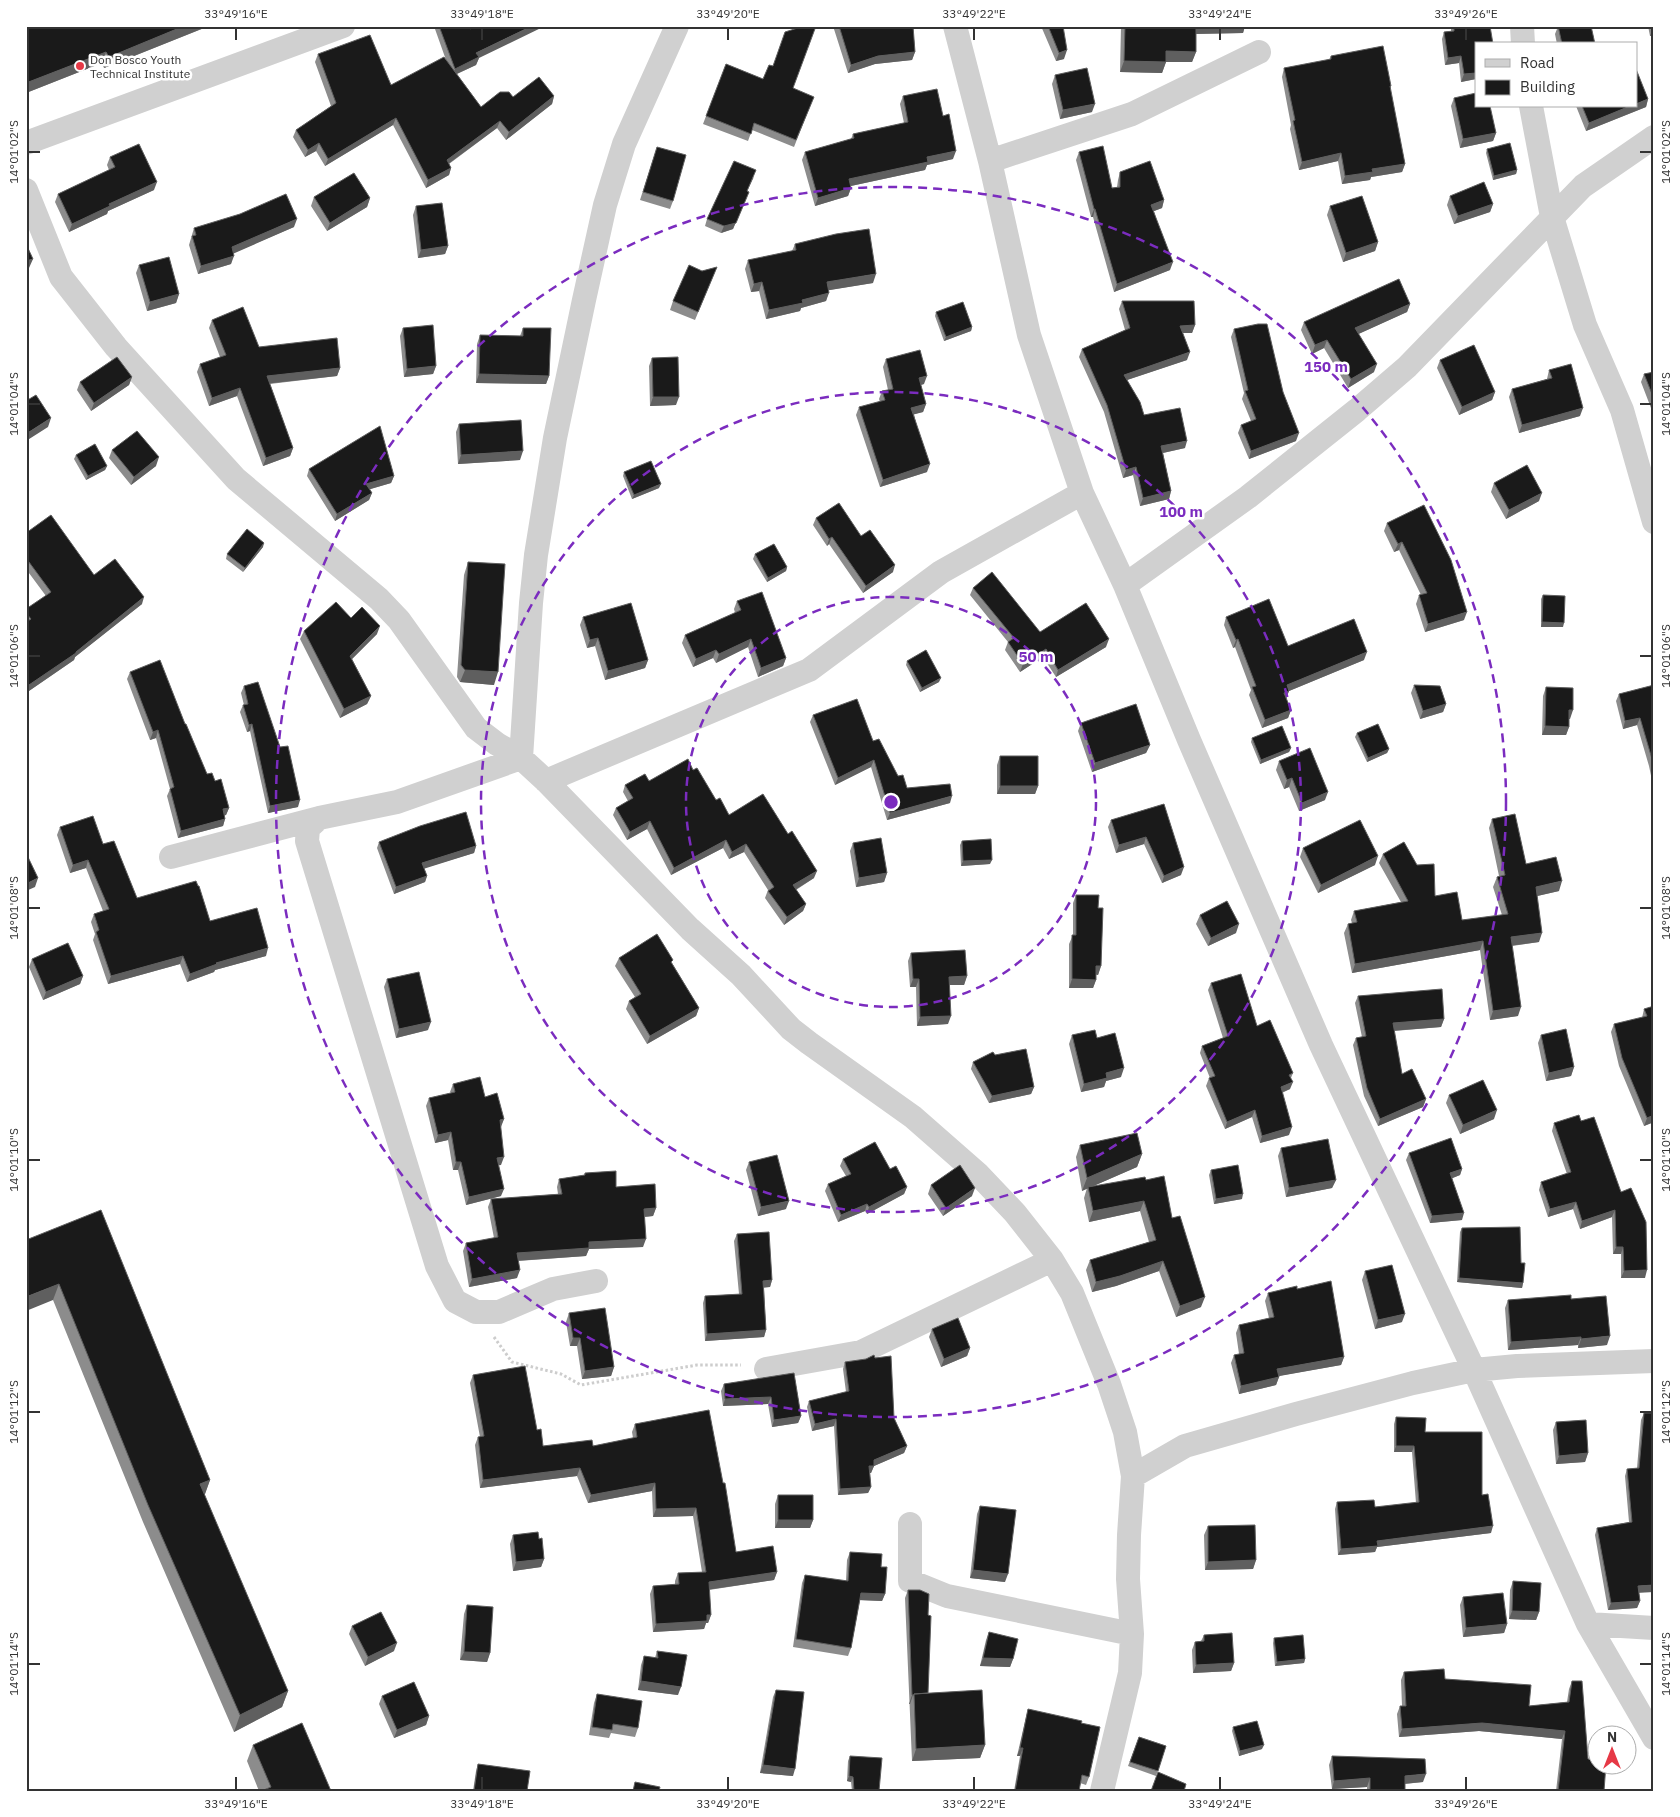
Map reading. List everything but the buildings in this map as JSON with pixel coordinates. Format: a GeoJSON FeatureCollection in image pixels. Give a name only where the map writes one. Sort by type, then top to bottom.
{"type":"FeatureCollection","features":[{"type":"Feature","properties":{"kind":"street"},"geometry":{"type":"LineString","coordinates":[[26,142],[343,26]]}},
{"type":"Feature","properties":{"kind":"street"},"geometry":{"type":"LineString","coordinates":[[521,758],[536,555],[555,438],[584,300],[605,205],[624,144],[677,26]]}},
{"type":"Feature","properties":{"kind":"street"},"geometry":{"type":"LineString","coordinates":[[955,26],[990,161],[1029,335],[1082,493],[1125,585],[1188,740],[1321,1045],[1474,1370],[1588,1624],[1654,1738]]}},
{"type":"Feature","properties":{"kind":"street"},"geometry":{"type":"LineString","coordinates":[[1522,26],[1523,42]]}},
{"type":"Feature","properties":{"kind":"street"},"geometry":{"type":"LineString","coordinates":[[990,161],[1132,114],[1259,52]]}},
{"type":"Feature","properties":{"kind":"street"},"geometry":{"type":"LineString","coordinates":[[1531,108],[1552,217],[1585,325],[1622,410],[1654,522]]}},
{"type":"Feature","properties":{"kind":"street"},"geometry":{"type":"LineString","coordinates":[[1125,585],[1248,497],[1386,386],[1407,367],[1583,186],[1654,136]]}},
{"type":"Feature","properties":{"kind":"street"},"geometry":{"type":"LineString","coordinates":[[26,190],[61,276],[116,347],[236,479],[378,599],[399,620],[476,728],[497,744],[521,758],[546,781],[690,929],[741,976],[791,1028],[809,1043],[913,1117],[978,1174],[1015,1213],[1052,1260],[1072,1293],[1109,1384],[1125,1432],[1133,1476],[1128,1579],[1132,1634],[1130,1673],[1102,1791]]}},
{"type":"Feature","properties":{"kind":"street"},"geometry":{"type":"LineString","coordinates":[[546,781],[809,670],[941,572],[1082,493]]}},
{"type":"Feature","properties":{"kind":"street"},"geometry":{"type":"LineString","coordinates":[[171,857],[319,818],[397,802],[521,758]]}},
{"type":"Feature","properties":{"kind":"street"},"geometry":{"type":"LineString","coordinates":[[319,818],[308,828],[307,841],[437,1266],[455,1301],[476,1312],[499,1312],[553,1289],[596,1281]]}},
{"type":"Feature","properties":{"kind":"street"},"geometry":{"type":"LineString","coordinates":[[766,1369],[861,1352],[1052,1260]]}},
{"type":"Feature","properties":{"kind":"street"},"geometry":{"type":"LineString","coordinates":[[1133,1476],[1185,1446],[1413,1383],[1474,1370],[1517,1366],[1654,1361]]}},
{"type":"Feature","properties":{"kind":"street"},"geometry":{"type":"LineString","coordinates":[[910,1524],[910,1580],[947,1596],[1132,1634]]}},
{"type":"Feature","properties":{"kind":"street"},"geometry":{"type":"LineString","coordinates":[[1588,1624],[1654,1628]]}},
{"type":"Feature","properties":{"kind":"path"},"geometry":{"type":"LineString","coordinates":[[476,1312],[512,1362],[561,1374],[581,1385],[697,1365],[744,1365],[766,1369]]}},
{"type":"Feature","properties":{"kind":"place","name":"Don Bosco Youth Technical Institute"},"geometry":{"type":"Point","coordinates":[80,66]}}]}
